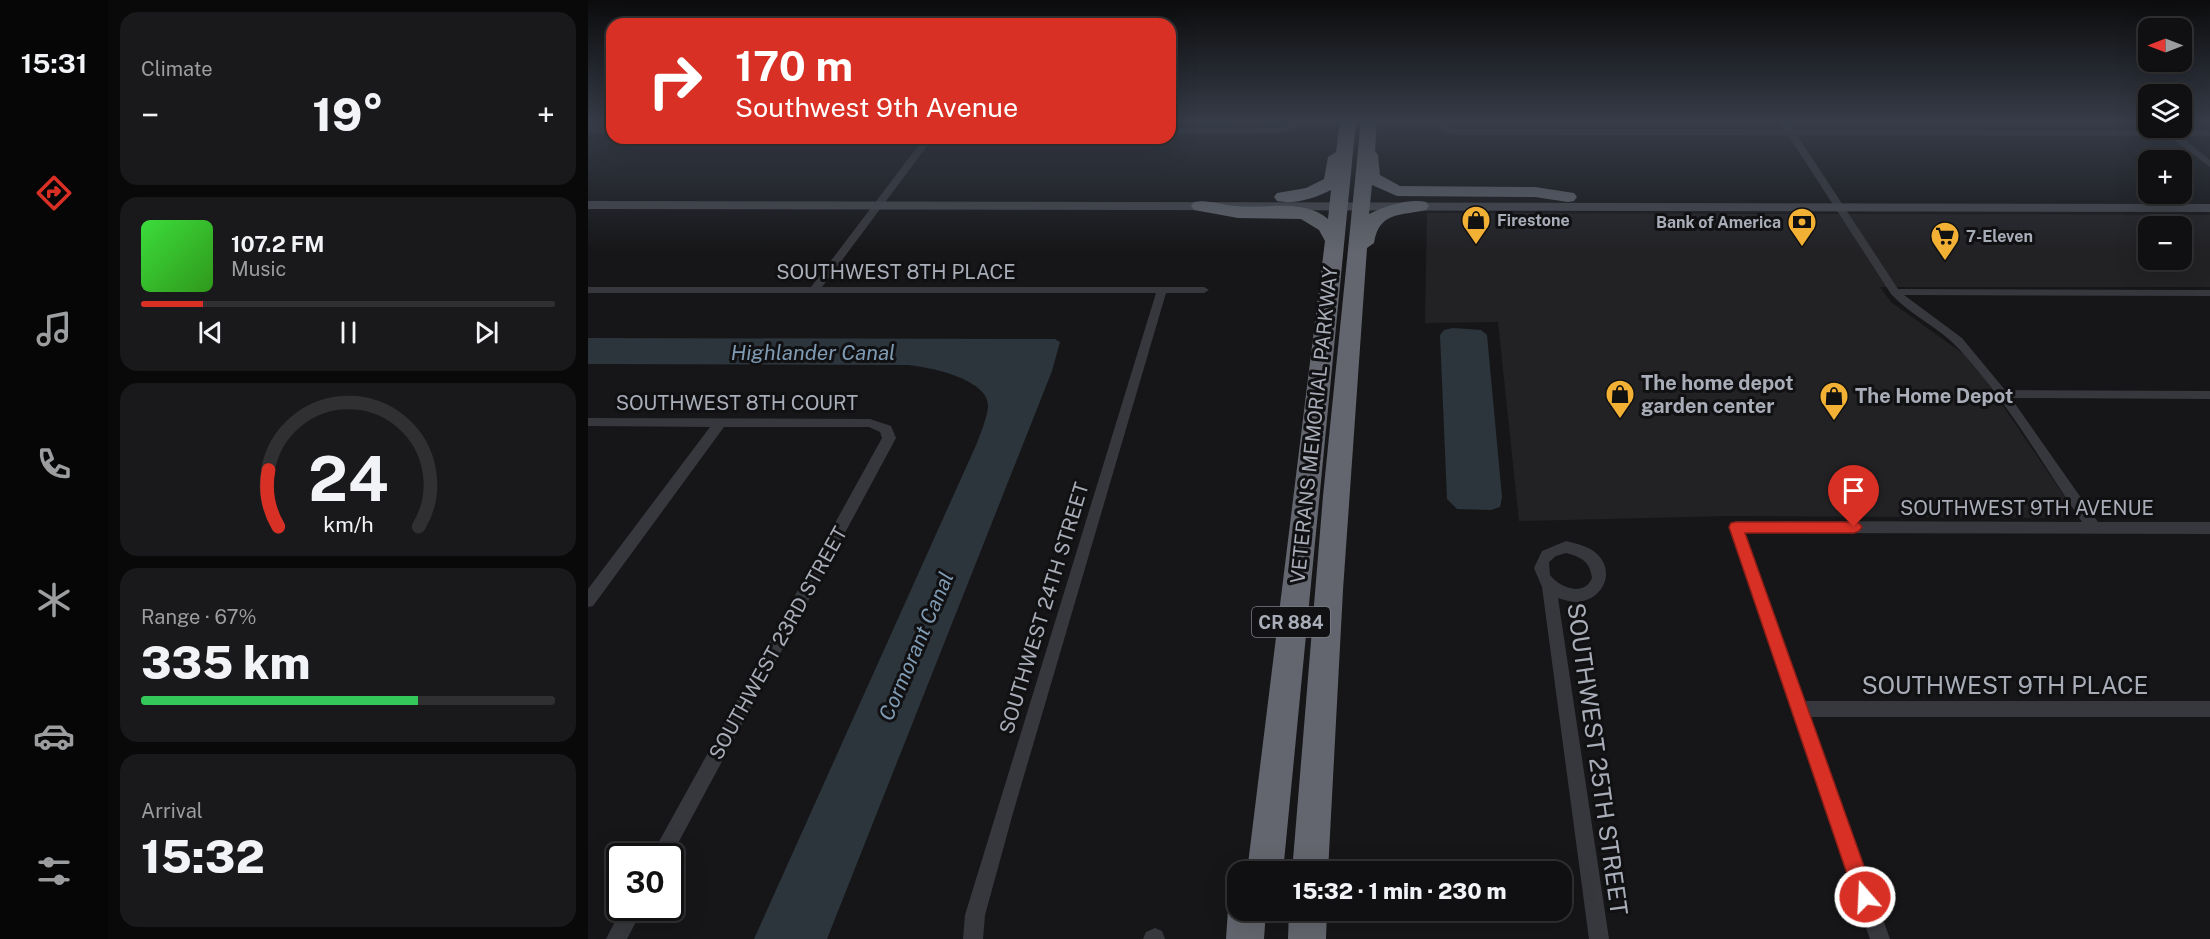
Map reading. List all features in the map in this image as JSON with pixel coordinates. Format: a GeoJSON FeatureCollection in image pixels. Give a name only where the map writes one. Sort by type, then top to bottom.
{"type":"FeatureCollection","features":[{"type":"Feature","properties":{"kind":"highway"},"geometry":{"type":"LineString","coordinates":[[1283,197],[1313,191],[1332,181],[1334,165]]}},
{"type":"Feature","properties":{"kind":"highway","name":"VETERANS MEMORIAL PARKWAY"},"geometry":{"type":"LineString","coordinates":[[1265,861],[1343,165]]}},
{"type":"Feature","properties":{"kind":"highway","name":"VETERANS MEMORIAL PARKWAY"},"geometry":{"type":"LineString","coordinates":[[1312,861],[1319,720],[1345,373],[1365,165]]}},
{"type":"Feature","properties":{"kind":"highway"},"geometry":{"type":"LineString","coordinates":[[1370,165],[1371,175],[1382,185],[1397,191],[1535,192],[1568,197]]}},
{"type":"Feature","properties":{"kind":"highway"},"geometry":{"type":"LineString","coordinates":[[1200,206],[1238,212],[1304,212],[1328,226],[1334,240]]}},
{"type":"Feature","properties":{"kind":"highway"},"geometry":{"type":"LineString","coordinates":[[1345,373],[1358,336],[1367,225],[1388,212],[1420,206]]}},
{"type":"Feature","properties":{"kind":"highway"},"geometry":{"type":"LineString","coordinates":[[1245,939],[1246,921]]}},
{"type":"Feature","properties":{"kind":"highway"},"geometry":{"type":"LineString","coordinates":[[1260,939],[1261,921]]}},
{"type":"Feature","properties":{"kind":"highway"},"geometry":{"type":"LineString","coordinates":[[1307,939],[1308,921]]}},
{"type":"Feature","properties":{"kind":"street"},"geometry":{"type":"LineString","coordinates":[[814,290],[909,165]]}},
{"type":"Feature","properties":{"kind":"street"},"geometry":{"type":"LineString","coordinates":[[1812,165],[1895,292],[1908,307],[1965,347],[2001,394],[2094,528]]}},
{"type":"Feature","properties":{"kind":"street"},"geometry":{"type":"LineString","coordinates":[[588,196],[1200,206],[1568,197],[2210,208]]}},
{"type":"Feature","properties":{"kind":"street"},"geometry":{"type":"LineString","coordinates":[[588,205],[1283,197],[1339,201]]}},
{"type":"Feature","properties":{"kind":"street"},"geometry":{"type":"LineString","coordinates":[[1362,201],[1420,206],[2210,198]]}},
{"type":"Feature","properties":{"kind":"street","name":"SOUTHWEST 8TH PLACE"},"geometry":{"type":"LineString","coordinates":[[588,290],[1204,290]]}},
{"type":"Feature","properties":{"kind":"street","name":"SOUTHWEST 24TH STREET"},"geometry":{"type":"LineString","coordinates":[[973,939],[975,915],[1162,290]]}},
{"type":"Feature","properties":{"kind":"street"},"geometry":{"type":"LineString","coordinates":[[1895,292],[2210,293]]}},
{"type":"Feature","properties":{"kind":"street"},"geometry":{"type":"LineString","coordinates":[[2001,394],[2210,395]]}},
{"type":"Feature","properties":{"kind":"street","name":"SOUTHWEST 8TH COURT"},"geometry":{"type":"LineString","coordinates":[[588,422],[870,423],[886,429]]}},
{"type":"Feature","properties":{"kind":"street"},"geometry":{"type":"LineString","coordinates":[[588,601],[721,422]]}},
{"type":"Feature","properties":{"kind":"street","name":"SOUTHWEST 23RD STREET"},"geometry":{"type":"LineString","coordinates":[[668,843],[885,448],[889,438],[886,429]]}},
{"type":"Feature","properties":{"kind":"street","name":"SOUTHWEST 9TH AVENUE"},"geometry":{"type":"LineString","coordinates":[[1800,709],[1736,527],[2210,528]]}},
{"type":"Feature","properties":{"kind":"street","name":"SOUTHWEST 25TH STREET"},"geometry":{"type":"LineString","coordinates":[[1549,586],[1599,939]]}},
{"type":"Feature","properties":{"kind":"street"},"geometry":{"type":"LineString","coordinates":[[1800,709],[1880,939]]}},
{"type":"Feature","properties":{"kind":"street","name":"SOUTHWEST 9TH PLACE"},"geometry":{"type":"LineString","coordinates":[[1800,709],[2210,709]]}},
{"type":"Feature","properties":{"kind":"street"},"geometry":{"type":"LineString","coordinates":[[616,939],[626,921]]}},
{"type":"Feature","properties":{"kind":"shaded area"},"geometry":{"type":"Polygon","coordinates":[[[1427,213],[2210,215],[2210,287],[1880,287],[1891,302],[1972,360],[2069,503],[2071,510],[2066,516],[2060,518],[1728,516],[1519,521],[1498,322],[1425,323],[1427,213]]]}},
{"type":"Feature","properties":{"kind":"water"},"geometry":{"type":"Polygon","coordinates":[[[1453,328],[1481,330],[1487,335],[1502,497],[1500,507],[1491,510],[1457,509],[1447,499],[1440,335],[1444,330],[1453,328]]]}},
{"type":"Feature","properties":{"kind":"water"},"geometry":{"type":"Polygon","coordinates":[[[588,338],[1055,339],[1060,342],[1052,371],[827,939],[754,939],[977,443],[988,407],[986,397],[979,389],[957,376],[930,368],[908,365],[588,364],[588,338]]]}},
{"type":"Feature","properties":{"kind":"place","name":"Firestone"},"geometry":{"type":"Point","coordinates":[1476,246]}},
{"type":"Feature","properties":{"kind":"place","name":"Bank of America"},"geometry":{"type":"Point","coordinates":[1802,248]}},
{"type":"Feature","properties":{"kind":"place","name":"7-Eleven"},"geometry":{"type":"Point","coordinates":[1945,262]}},
{"type":"Feature","properties":{"kind":"place","name":"The home depot garden center"},"geometry":{"type":"Point","coordinates":[1620,420]}},
{"type":"Feature","properties":{"kind":"place","name":"The Home Depot"},"geometry":{"type":"Point","coordinates":[1834,422]}},
{"type":"Feature","properties":{"kind":"route"},"geometry":{"type":"LineString","coordinates":[[1854,527],[1736,527],[1865,897]]}},
{"type":"Feature","properties":{"kind":"water label","name":"Highlander Canal"},"geometry":{"type":"Point","coordinates":[813,352]}},
{"type":"Feature","properties":{"kind":"water label","name":"Cormorant Canal"},"geometry":{"type":"Point","coordinates":[916,646]}}]}
